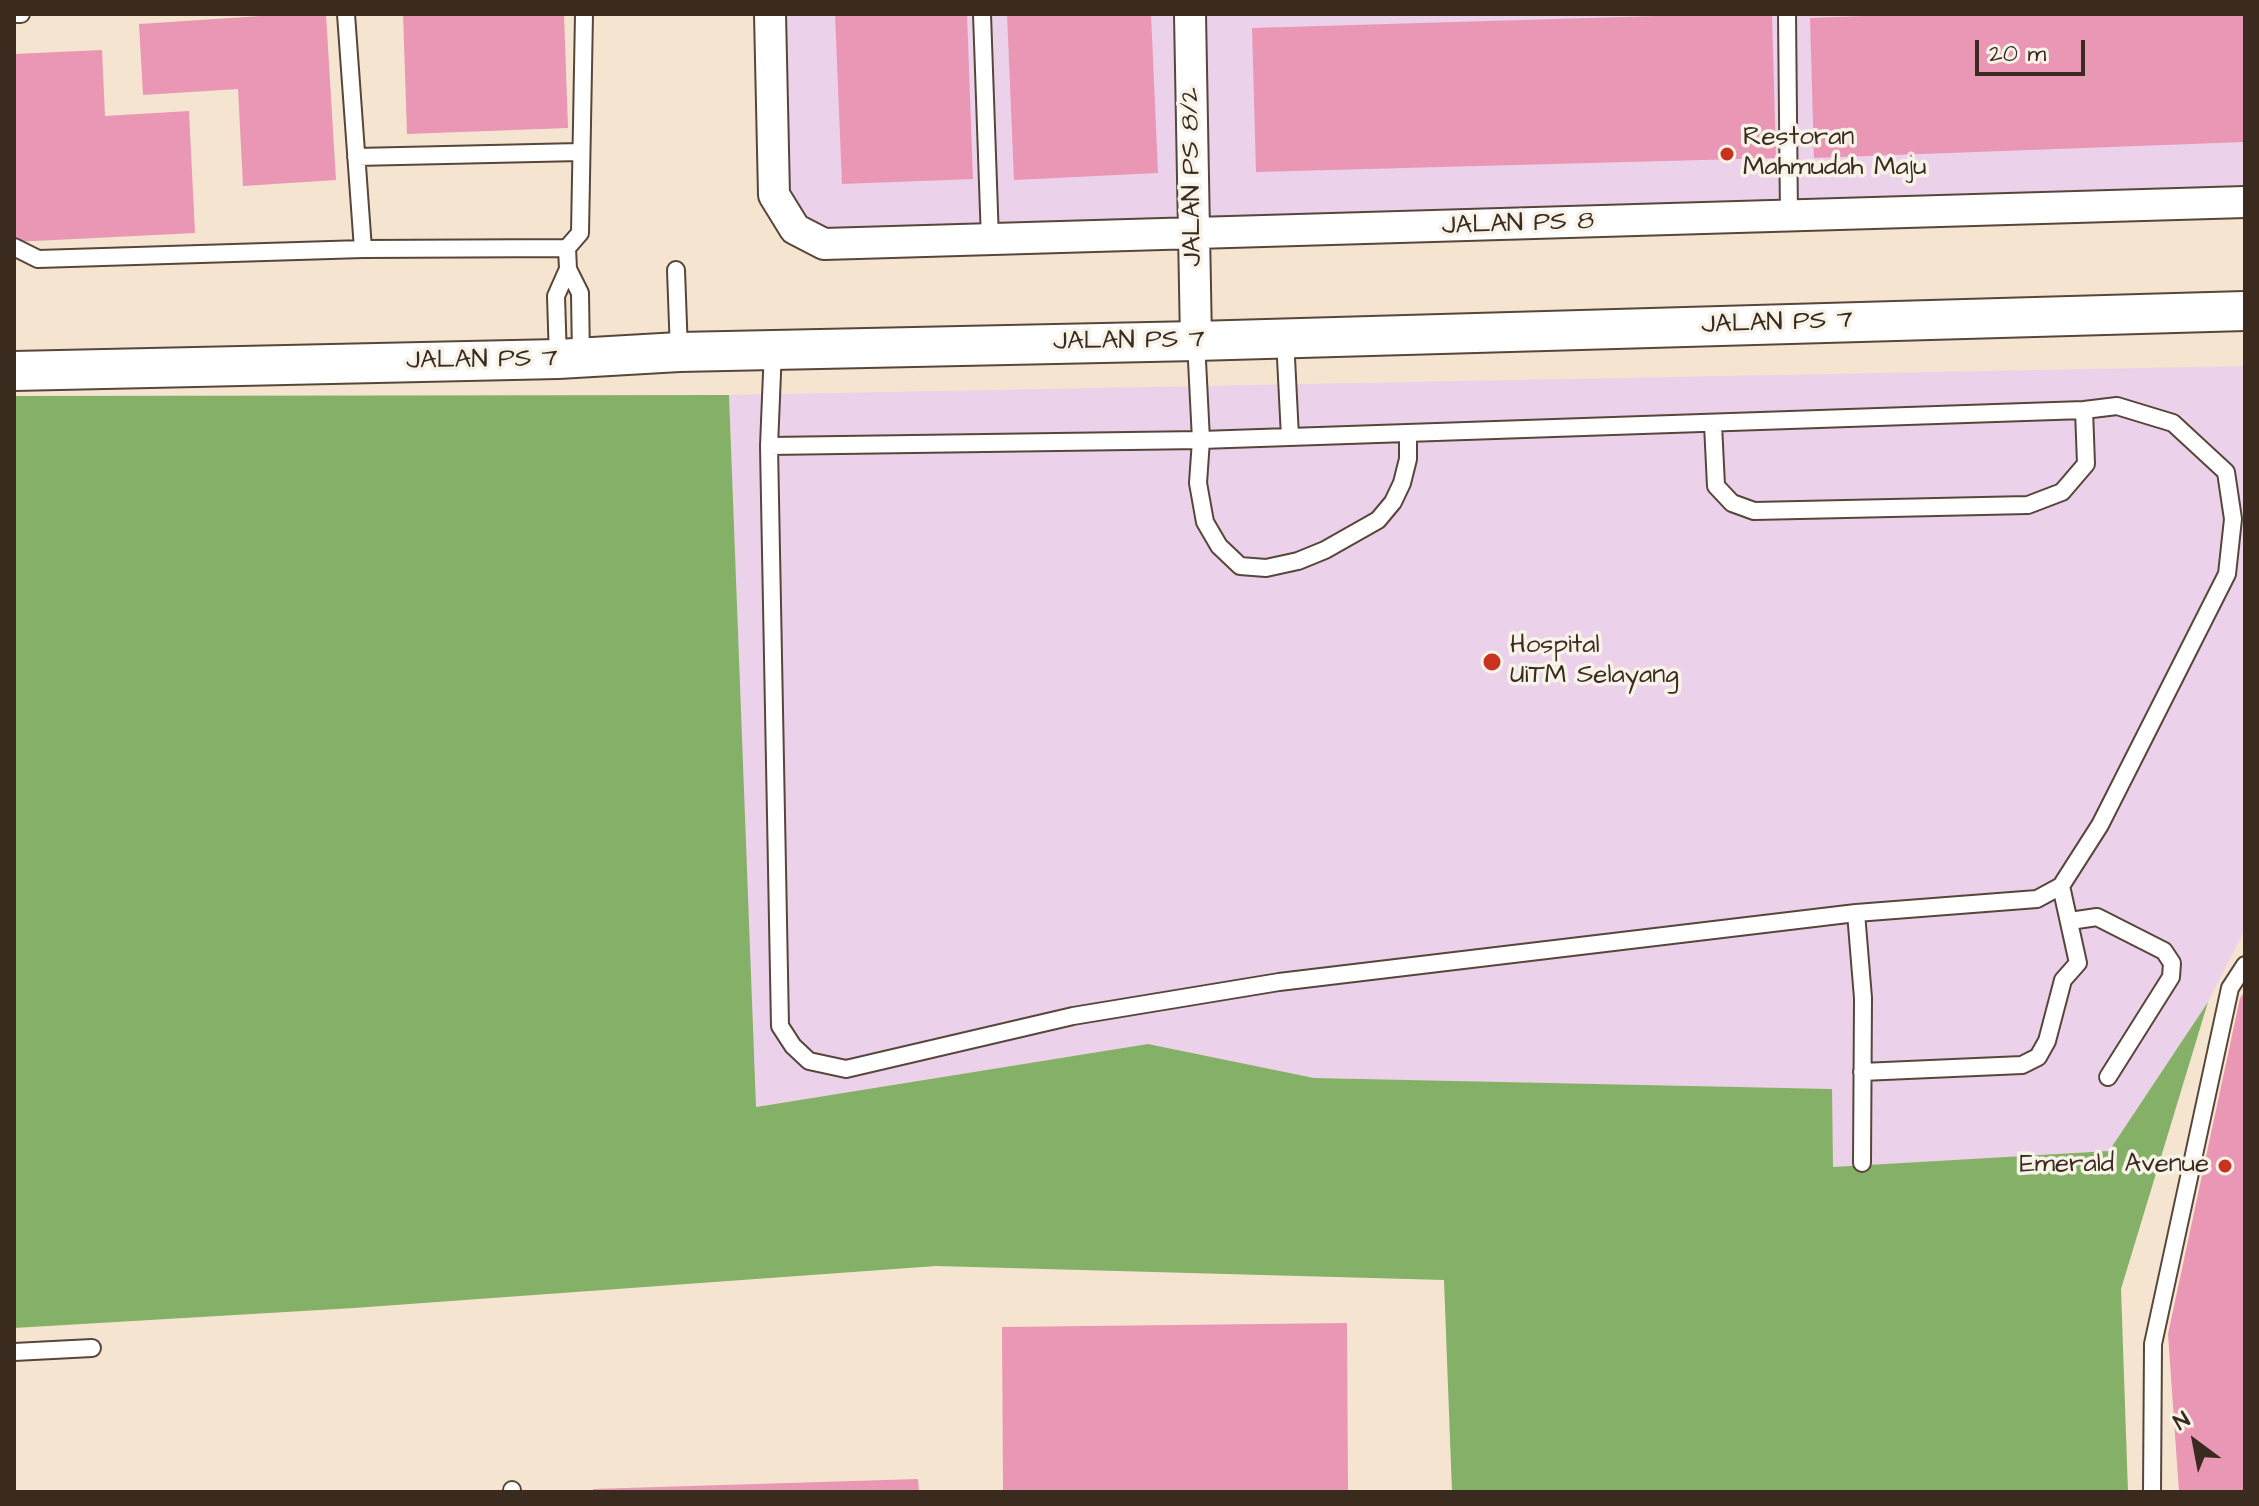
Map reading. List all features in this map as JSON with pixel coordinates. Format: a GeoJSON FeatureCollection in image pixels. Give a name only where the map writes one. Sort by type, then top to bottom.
{"type":"FeatureCollection","features":[{"type":"Feature","properties":{"kind":"street","name":"JALAN PS 8"},"geometry":{"type":"LineString","coordinates":[[770,14],[774,195],[795,229],[824,244],[2245,202]]}},
{"type":"Feature","properties":{"kind":"street","name":"JALAN PS 8/2"},"geometry":{"type":"LineString","coordinates":[[1190,14],[1196,341]]}},
{"type":"Feature","properties":{"kind":"street","name":"JALAN PS 7"},"geometry":{"type":"LineString","coordinates":[[14,371],[569,359],[773,349],[1196,341],[2245,311]]}},
{"type":"Feature","properties":{"kind":"lane"},"geometry":{"type":"LineString","coordinates":[[14,14],[21,14]]}},
{"type":"Feature","properties":{"kind":"lane"},"geometry":{"type":"LineString","coordinates":[[346,14],[363,249]]}},
{"type":"Feature","properties":{"kind":"lane"},"geometry":{"type":"LineString","coordinates":[[569,359],[580,293],[568,269],[567,248],[580,233],[584,14]]}},
{"type":"Feature","properties":{"kind":"lane"},"geometry":{"type":"LineString","coordinates":[[982,14],[990,240]]}},
{"type":"Feature","properties":{"kind":"lane"},"geometry":{"type":"LineString","coordinates":[[1787,14],[1789,217]]}},
{"type":"Feature","properties":{"kind":"lane"},"geometry":{"type":"LineString","coordinates":[[356,157],[580,152]]}},
{"type":"Feature","properties":{"kind":"lane"},"geometry":{"type":"LineString","coordinates":[[14,247],[38,259],[363,249],[567,248]]}},
{"type":"Feature","properties":{"kind":"lane"},"geometry":{"type":"LineString","coordinates":[[568,269],[556,296],[569,359]]}},
{"type":"Feature","properties":{"kind":"lane"},"geometry":{"type":"LineString","coordinates":[[676,270],[679,352]]}},
{"type":"Feature","properties":{"kind":"lane"},"geometry":{"type":"LineString","coordinates":[[1285,338],[1290,437]]}},
{"type":"Feature","properties":{"kind":"lane"},"geometry":{"type":"LineString","coordinates":[[1196,341],[1201,440],[1198,483],[1205,522],[1219,546],[1240,566],[1266,568],[1298,561],[1325,550],[1378,520],[1393,502],[1402,483],[1408,459],[1408,433]]}},
{"type":"Feature","properties":{"kind":"lane"},"geometry":{"type":"LineString","coordinates":[[769,446],[1201,440],[1713,424],[2084,410],[2117,406],[2173,423],[2226,472],[2233,519],[2227,574],[2100,825],[2061,886],[2037,899],[1856,913],[1279,982],[1073,1016],[846,1069],[809,1061],[793,1046],[780,1026],[769,446],[773,349]]}},
{"type":"Feature","properties":{"kind":"lane"},"geometry":{"type":"LineString","coordinates":[[1713,424],[1716,486],[1732,503],[1754,511],[2028,505],[2062,492],[2086,464],[2084,410]]}},
{"type":"Feature","properties":{"kind":"lane"},"geometry":{"type":"LineString","coordinates":[[1862,1072],[2022,1065],[2038,1057],[2047,1041],[2063,980],[2078,963],[2061,886]]}},
{"type":"Feature","properties":{"kind":"lane"},"geometry":{"type":"LineString","coordinates":[[1856,913],[1863,998],[1862,1163]]}},
{"type":"Feature","properties":{"kind":"lane"},"geometry":{"type":"LineString","coordinates":[[2070,921],[2097,917],[2164,951],[2172,963],[2171,977],[2108,1077]]}},
{"type":"Feature","properties":{"kind":"lane"},"geometry":{"type":"LineString","coordinates":[[2152,1492],[2153,1344],[2230,988],[2245,965]]}},
{"type":"Feature","properties":{"kind":"lane"},"geometry":{"type":"LineString","coordinates":[[14,1352],[92,1348]]}},
{"type":"Feature","properties":{"kind":"shaded area"},"geometry":{"type":"Polygon","coordinates":[[[784,14],[2245,14],[2245,190],[829,230],[805,215],[785,187],[784,14]]]}},
{"type":"Feature","properties":{"kind":"shaded area","name":"Hospital UiTM Selayang"},"geometry":{"type":"Polygon","coordinates":[[[2245,366],[2245,929],[2208,1002],[2109,1151],[1833,1167],[1831,1089],[1314,1078],[1148,1044],[755,1107],[729,395],[2245,366]]]}},
{"type":"Feature","properties":{"kind":"green space"},"geometry":{"type":"Polygon","coordinates":[[[729,395],[756,1107],[1148,1044],[1314,1078],[1832,1089],[1833,1167],[2109,1151],[2208,1002],[2121,1289],[2128,1492],[1452,1492],[1444,1280],[936,1266],[354,1308],[14,1328],[14,396],[729,395]]]}},
{"type":"Feature","properties":{"kind":"building"},"geometry":{"type":"Polygon","coordinates":[[[326,14],[336,180],[243,186],[238,89],[143,95],[139,24],[326,14]]]}},
{"type":"Feature","properties":{"kind":"building"},"geometry":{"type":"Polygon","coordinates":[[[403,14],[564,14],[568,128],[407,134],[403,14]]]}},
{"type":"Feature","properties":{"kind":"building"},"geometry":{"type":"Polygon","coordinates":[[[835,14],[967,14],[973,179],[842,184],[835,14]]]}},
{"type":"Feature","properties":{"kind":"building"},"geometry":{"type":"Polygon","coordinates":[[[1007,14],[1151,14],[1158,173],[1014,180],[1007,14]]]}},
{"type":"Feature","properties":{"kind":"building"},"geometry":{"type":"Polygon","coordinates":[[[1772,14],[1776,158],[1256,172],[1252,28],[1772,14]]]}},
{"type":"Feature","properties":{"kind":"building"},"geometry":{"type":"Polygon","coordinates":[[[1919,14],[2245,14],[2245,142],[1814,158],[1810,18],[1919,14]]]}},
{"type":"Feature","properties":{"kind":"building"},"geometry":{"type":"Polygon","coordinates":[[[102,50],[105,116],[189,111],[195,233],[14,242],[14,54],[102,50]]]}},
{"type":"Feature","properties":{"kind":"building","name":"Emerald Avenue"},"geometry":{"type":"Polygon","coordinates":[[[2245,991],[2245,1492],[2179,1492],[2168,1334],[2240,998],[2245,991]]]}},
{"type":"Feature","properties":{"kind":"building"},"geometry":{"type":"Polygon","coordinates":[[[1347,1323],[1348,1492],[1003,1492],[1002,1327],[1347,1323]]]}},
{"type":"Feature","properties":{"kind":"building"},"geometry":{"type":"Polygon","coordinates":[[[918,1479],[919,1492],[593,1492],[593,1489],[918,1479]]]}},
{"type":"Feature","properties":{"kind":"place","name":"Restoran Mahmudah Maju"},"geometry":{"type":"Point","coordinates":[1727,154]}},
{"type":"Feature","properties":{"kind":"place","name":"Hospital UiTM Selayang"},"geometry":{"type":"Point","coordinates":[1492,662]}},
{"type":"Feature","properties":{"kind":"place","name":"Emerald Avenue"},"geometry":{"type":"Point","coordinates":[2225,1166]}}]}
